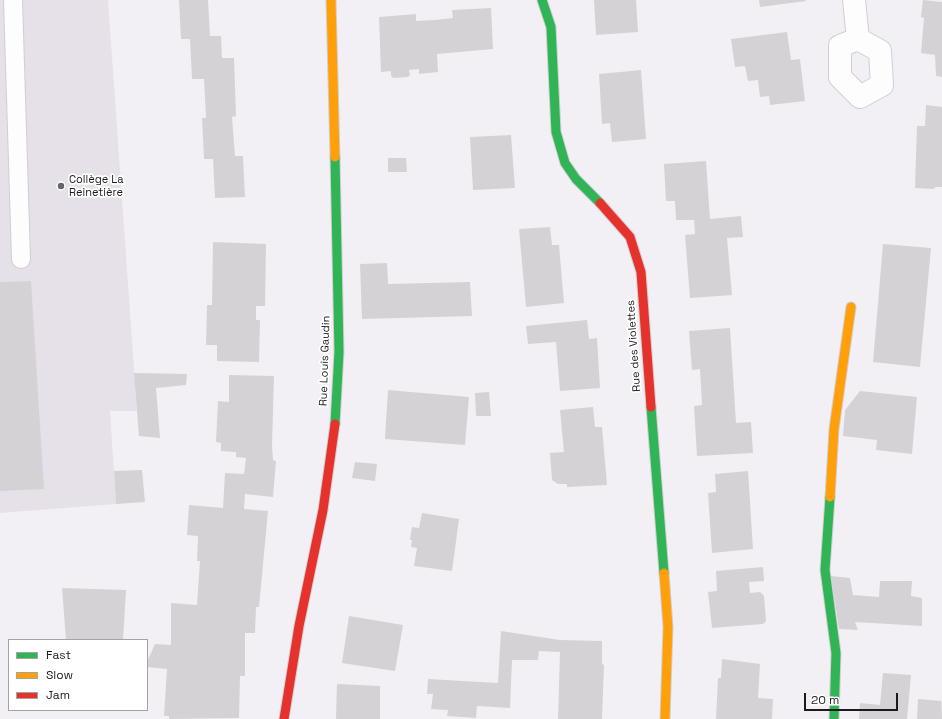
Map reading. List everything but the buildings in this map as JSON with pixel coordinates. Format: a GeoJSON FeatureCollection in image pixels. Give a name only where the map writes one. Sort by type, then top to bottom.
{"type":"FeatureCollection","features":[{"type":"Feature","properties":{"kind":"street","name":"Rue Louis Gaudin"},"geometry":{"type":"LineString","coordinates":[[284,719],[299,626],[323,510],[334,438],[339,352],[331,0]]}},
{"type":"Feature","properties":{"kind":"street","name":"Rue des Violettes"},"geometry":{"type":"LineString","coordinates":[[542,0],[551,26],[556,132],[565,163],[576,179],[608,211],[630,237],[641,272],[668,627],[665,719]]}},
{"type":"Feature","properties":{"kind":"street"},"geometry":{"type":"LineString","coordinates":[[854,0],[858,39]]}},
{"type":"Feature","properties":{"kind":"street"},"geometry":{"type":"LineString","coordinates":[[834,719],[836,653],[824,570],[834,429],[851,307]]}},
{"type":"Feature","properties":{"kind":"lane"},"geometry":{"type":"LineString","coordinates":[[13,0],[21,259]]}},
{"type":"Feature","properties":{"kind":"shaded area","name":"Collège La Reinetière"},"geometry":{"type":"Polygon","coordinates":[[[0,0],[108,0],[137,411],[110,411],[116,504],[0,513],[0,0]]]}},
{"type":"Feature","properties":{"kind":"traffic: fast"},"geometry":{"type":"LineString","coordinates":[[542,0],[551,27],[556,132],[565,163],[576,179],[600,203]]}},
{"type":"Feature","properties":{"kind":"traffic: fast"},"geometry":{"type":"LineString","coordinates":[[335,157],[339,352],[335,424]]}},
{"type":"Feature","properties":{"kind":"traffic: fast"},"geometry":{"type":"LineString","coordinates":[[651,407],[664,573]]}},
{"type":"Feature","properties":{"kind":"traffic: fast"},"geometry":{"type":"LineString","coordinates":[[830,497],[825,570],[836,653],[834,719]]}},
{"type":"Feature","properties":{"kind":"traffic: slow"},"geometry":{"type":"LineString","coordinates":[[331,0],[335,157]]}},
{"type":"Feature","properties":{"kind":"traffic: slow"},"geometry":{"type":"LineString","coordinates":[[830,497],[834,429],[851,307]]}},
{"type":"Feature","properties":{"kind":"traffic: slow"},"geometry":{"type":"LineString","coordinates":[[664,573],[668,627],[665,719]]}},
{"type":"Feature","properties":{"kind":"traffic: jam"},"geometry":{"type":"LineString","coordinates":[[600,203],[630,237],[641,272],[651,407]]}},
{"type":"Feature","properties":{"kind":"traffic: jam"},"geometry":{"type":"LineString","coordinates":[[284,719],[299,626],[323,510],[335,424]]}},
{"type":"Feature","properties":{"kind":"place","name":"Collège La Reinetière"},"geometry":{"type":"Point","coordinates":[61,186]}}]}
